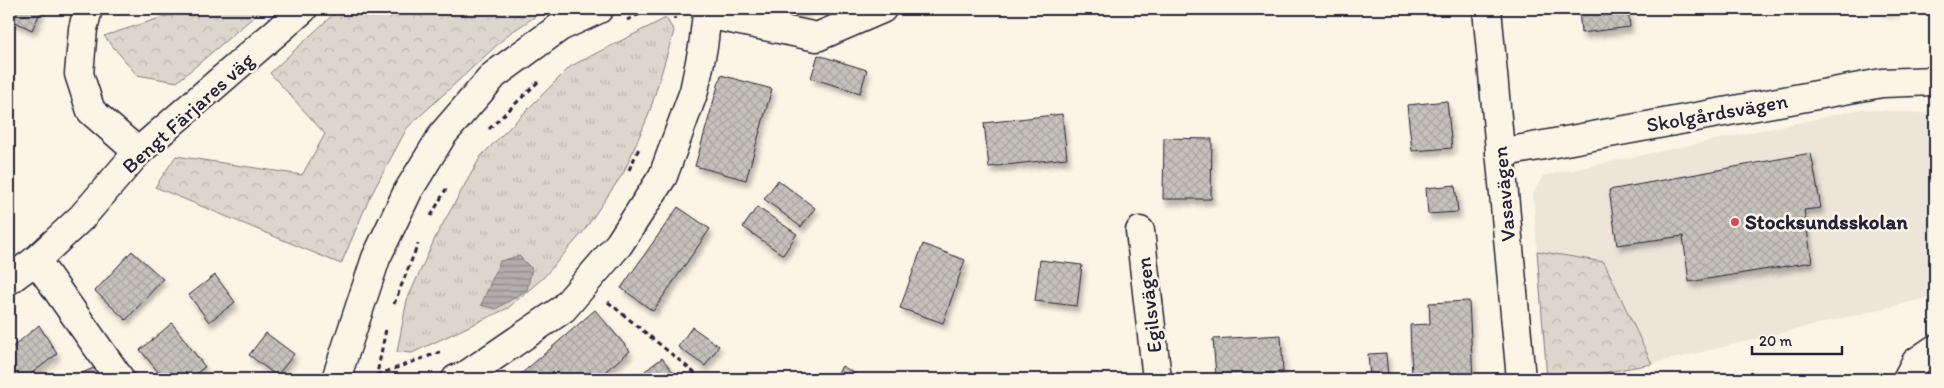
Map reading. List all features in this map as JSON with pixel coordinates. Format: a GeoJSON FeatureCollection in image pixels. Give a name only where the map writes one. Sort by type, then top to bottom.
{"type":"FeatureCollection","features":[{"type":"Feature","properties":{"kind":"street"},"geometry":{"type":"LineString","coordinates":[[88,9],[83,28],[79,74],[91,111],[138,152]]}},
{"type":"Feature","properties":{"kind":"street","name":"Bengt Färjares väg"},"geometry":{"type":"LineString","coordinates":[[9,280],[36,260],[82,217],[138,152],[303,9]]}},
{"type":"Feature","properties":{"kind":"street"},"geometry":{"type":"LineString","coordinates":[[336,379],[376,258],[408,191],[443,134],[494,75],[560,27],[599,9]]}},
{"type":"Feature","properties":{"kind":"street"},"geometry":{"type":"LineString","coordinates":[[456,379],[465,376],[563,309],[619,244],[663,176],[694,91],[703,47],[706,11],[817,37],[882,9]]}},
{"type":"Feature","properties":{"kind":"street","name":"Vasavägen"},"geometry":{"type":"LineString","coordinates":[[1487,9],[1521,379]]}},
{"type":"Feature","properties":{"kind":"street","name":"Skolgårdsvägen"},"geometry":{"type":"LineString","coordinates":[[1500,153],[1882,82],[1935,81]]}},
{"type":"Feature","properties":{"kind":"street","name":"Egilsvägen"},"geometry":{"type":"LineString","coordinates":[[1140,231],[1157,379]]}},
{"type":"Feature","properties":{"kind":"street"},"geometry":{"type":"LineString","coordinates":[[36,260],[120,379]]}},
{"type":"Feature","properties":{"kind":"street"},"geometry":{"type":"LineString","coordinates":[[1907,379],[1916,362],[1935,349]]}},
{"type":"Feature","properties":{"kind":"path"},"geometry":{"type":"LineString","coordinates":[[626,20],[651,9]]}},
{"type":"Feature","properties":{"kind":"path"},"geometry":{"type":"LineString","coordinates":[[670,9],[678,24]]}},
{"type":"Feature","properties":{"kind":"path"},"geometry":{"type":"LineString","coordinates":[[484,134],[545,75]]}},
{"type":"Feature","properties":{"kind":"path"},"geometry":{"type":"LineString","coordinates":[[629,172],[644,138]]}},
{"type":"Feature","properties":{"kind":"path"},"geometry":{"type":"LineString","coordinates":[[428,221],[447,188]]}},
{"type":"Feature","properties":{"kind":"path"},"geometry":{"type":"LineString","coordinates":[[391,312],[420,239]]}},
{"type":"Feature","properties":{"kind":"path"},"geometry":{"type":"LineString","coordinates":[[585,283],[702,379]]}},
{"type":"Feature","properties":{"kind":"path"},"geometry":{"type":"LineString","coordinates":[[376,379],[387,321]]}},
{"type":"Feature","properties":{"kind":"path"},"geometry":{"type":"LineString","coordinates":[[377,375],[446,350]]}},
{"type":"Feature","properties":{"kind":"shaded area","name":"Stocksundsskolan"},"geometry":{"type":"Polygon","coordinates":[[[1862,109],[1935,114],[1935,296],[1652,364],[1604,262],[1537,251],[1533,194],[1543,176],[1862,109]]]}},
{"type":"Feature","properties":{"kind":"shaded area"},"geometry":{"type":"Polygon","coordinates":[[[519,256],[532,269],[527,290],[496,309],[481,305],[500,261],[519,256]]]}},
{"type":"Feature","properties":{"kind":"green space"},"geometry":{"type":"Polygon","coordinates":[[[188,9],[263,9],[177,82],[137,75],[104,36],[188,9]]]}},
{"type":"Feature","properties":{"kind":"green space"},"geometry":{"type":"Polygon","coordinates":[[[339,9],[547,9],[510,33],[407,128],[369,199],[341,264],[155,187],[176,156],[302,175],[325,134],[270,73],[339,9]]]}},
{"type":"Feature","properties":{"kind":"green space"},"geometry":{"type":"Polygon","coordinates":[[[666,18],[674,31],[649,114],[624,172],[583,232],[543,278],[508,308],[412,353],[397,352],[407,300],[436,236],[481,156],[571,66],[666,18]]]}},
{"type":"Feature","properties":{"kind":"green space"},"geometry":{"type":"Polygon","coordinates":[[[1537,251],[1604,262],[1652,364],[1569,379],[1547,379],[1537,251]]]}},
{"type":"Feature","properties":{"kind":"building"},"geometry":{"type":"Polygon","coordinates":[[[9,9],[42,9],[32,30],[9,19],[9,9]]]}},
{"type":"Feature","properties":{"kind":"building"},"geometry":{"type":"Polygon","coordinates":[[[745,9],[810,9],[774,20],[745,9]]]}},
{"type":"Feature","properties":{"kind":"building"},"geometry":{"type":"Polygon","coordinates":[[[1579,9],[1628,9],[1630,27],[1581,33],[1579,9]]]}},
{"type":"Feature","properties":{"kind":"building"},"geometry":{"type":"Polygon","coordinates":[[[1882,9],[1899,9],[1883,12],[1882,9]]]}},
{"type":"Feature","properties":{"kind":"building"},"geometry":{"type":"Polygon","coordinates":[[[818,55],[867,70],[860,93],[811,78],[818,55]]]}},
{"type":"Feature","properties":{"kind":"building"},"geometry":{"type":"Polygon","coordinates":[[[721,75],[772,89],[746,180],[695,166],[721,75]]]}},
{"type":"Feature","properties":{"kind":"building"},"geometry":{"type":"Polygon","coordinates":[[[1447,101],[1452,148],[1412,151],[1407,105],[1447,101]]]}},
{"type":"Feature","properties":{"kind":"building"},"geometry":{"type":"Polygon","coordinates":[[[1062,114],[1067,158],[989,167],[984,123],[1062,114]]]}},
{"type":"Feature","properties":{"kind":"building"},"geometry":{"type":"Polygon","coordinates":[[[1164,138],[1212,139],[1211,199],[1163,199],[1164,138]]]}},
{"type":"Feature","properties":{"kind":"building"},"geometry":{"type":"Polygon","coordinates":[[[1811,153],[1821,208],[1804,210],[1812,262],[1689,282],[1683,236],[1617,245],[1609,190],[1811,153]]]}},
{"type":"Feature","properties":{"kind":"building"},"geometry":{"type":"Polygon","coordinates":[[[778,180],[815,208],[801,227],[764,199],[778,180]]]}},
{"type":"Feature","properties":{"kind":"building"},"geometry":{"type":"Polygon","coordinates":[[[1455,185],[1458,212],[1428,214],[1426,188],[1455,185]]]}},
{"type":"Feature","properties":{"kind":"building"},"geometry":{"type":"Polygon","coordinates":[[[678,207],[710,229],[653,311],[621,288],[678,207]]]}},
{"type":"Feature","properties":{"kind":"building"},"geometry":{"type":"Polygon","coordinates":[[[757,207],[797,234],[783,255],[743,227],[757,207]]]}},
{"type":"Feature","properties":{"kind":"building"},"geometry":{"type":"Polygon","coordinates":[[[923,244],[965,260],[943,323],[900,308],[923,244]]]}},
{"type":"Feature","properties":{"kind":"building"},"geometry":{"type":"Polygon","coordinates":[[[132,251],[163,279],[126,320],[95,291],[132,251]]]}},
{"type":"Feature","properties":{"kind":"building"},"geometry":{"type":"Polygon","coordinates":[[[1040,260],[1082,265],[1077,306],[1035,301],[1040,260]]]}},
{"type":"Feature","properties":{"kind":"building"},"geometry":{"type":"Polygon","coordinates":[[[215,275],[235,302],[209,322],[189,295],[215,275]]]}},
{"type":"Feature","properties":{"kind":"building"},"geometry":{"type":"Polygon","coordinates":[[[1469,301],[1473,379],[1412,378],[1410,325],[1430,324],[1429,303],[1469,301]]]}},
{"type":"Feature","properties":{"kind":"building"},"geometry":{"type":"Polygon","coordinates":[[[595,310],[630,351],[596,379],[525,379],[521,374],[595,310]]]}},
{"type":"Feature","properties":{"kind":"building"},"geometry":{"type":"Polygon","coordinates":[[[172,323],[205,367],[189,379],[164,379],[140,350],[172,323]]]}},
{"type":"Feature","properties":{"kind":"building"},"geometry":{"type":"Polygon","coordinates":[[[39,325],[57,354],[24,379],[9,379],[9,350],[39,325]]]}},
{"type":"Feature","properties":{"kind":"building"},"geometry":{"type":"Polygon","coordinates":[[[692,327],[719,346],[705,366],[678,347],[692,327]]]}},
{"type":"Feature","properties":{"kind":"building"},"geometry":{"type":"Polygon","coordinates":[[[266,333],[294,354],[277,376],[249,355],[266,333]]]}},
{"type":"Feature","properties":{"kind":"building"},"geometry":{"type":"Polygon","coordinates":[[[1281,335],[1283,372],[1263,373],[1264,379],[1226,379],[1226,375],[1216,375],[1213,339],[1281,335]]]}},
{"type":"Feature","properties":{"kind":"building"},"geometry":{"type":"Polygon","coordinates":[[[1386,353],[1388,379],[1370,379],[1368,354],[1386,353]]]}},
{"type":"Feature","properties":{"kind":"building"},"geometry":{"type":"Polygon","coordinates":[[[662,358],[679,379],[652,379],[645,371],[662,358]]]}},
{"type":"Feature","properties":{"kind":"building"},"geometry":{"type":"Polygon","coordinates":[[[842,366],[864,379],[835,379],[842,366]]]}},
{"type":"Feature","properties":{"kind":"building"},"geometry":{"type":"Polygon","coordinates":[[[96,367],[102,379],[68,379],[96,367]]]}},
{"type":"Feature","properties":{"kind":"building"},"geometry":{"type":"Polygon","coordinates":[[[1935,369],[1935,379],[1926,379],[1925,370],[1935,369]]]}},
{"type":"Feature","properties":{"kind":"place","name":"Stocksundsskolan"},"geometry":{"type":"Point","coordinates":[1735,222]}}]}
